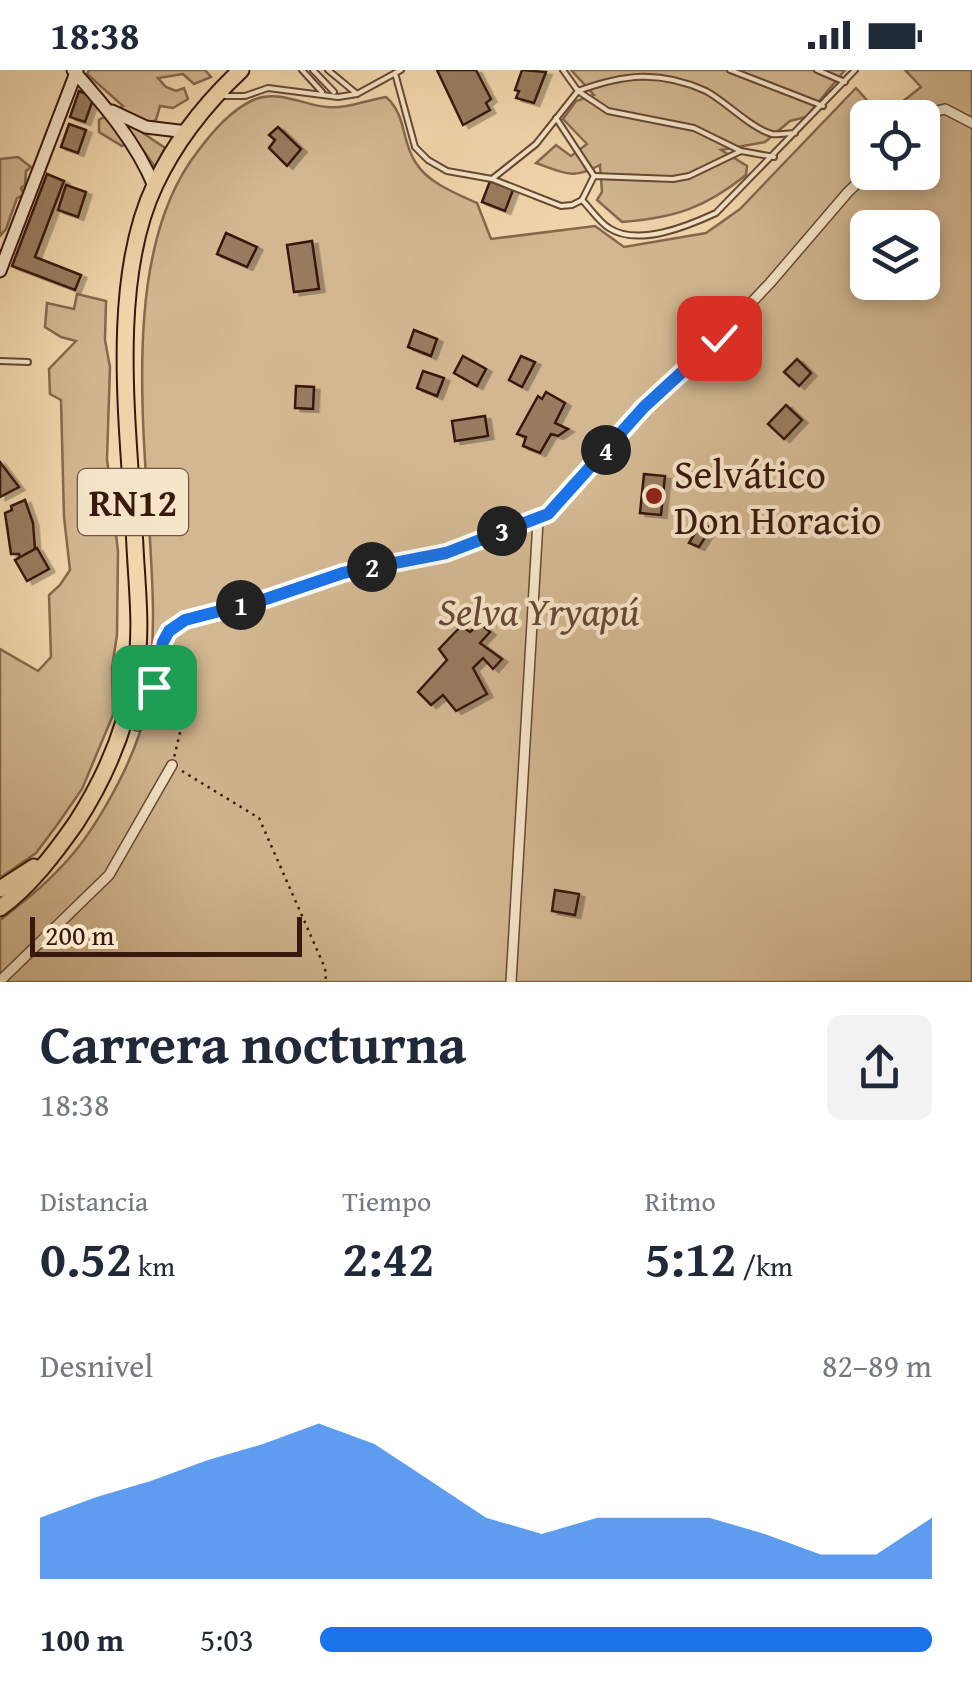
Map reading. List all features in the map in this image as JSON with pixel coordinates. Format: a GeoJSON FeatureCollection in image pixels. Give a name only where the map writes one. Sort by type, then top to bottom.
{"type":"FeatureCollection","features":[{"type":"Feature","properties":{"kind":"highway","name":"RN12"},"geometry":{"type":"LineString","coordinates":[[0,908],[61,845],[96,791],[125,721],[136,668],[139,622],[126,320],[136,245],[154,186],[187,132],[242,70]]}},
{"type":"Feature","properties":{"kind":"highway","name":"RN12"},"geometry":{"type":"LineString","coordinates":[[0,889],[46,860]]}},
{"type":"Feature","properties":{"kind":"main road"},"geometry":{"type":"LineString","coordinates":[[0,271],[75,71],[108,109],[147,168],[154,186]]}},
{"type":"Feature","properties":{"kind":"main road"},"geometry":{"type":"LineString","coordinates":[[108,109],[146,127],[187,132]]}},
{"type":"Feature","properties":{"kind":"street"},"geometry":{"type":"LineString","coordinates":[[940,110],[945,109],[972,123]]}},
{"type":"Feature","properties":{"kind":"street"},"geometry":{"type":"LineString","coordinates":[[125,721],[138,726],[144,721],[163,642],[169,631],[185,620],[343,573],[446,553],[538,520],[564,500],[644,407],[719,338],[850,190]]}},
{"type":"Feature","properties":{"kind":"street"},"geometry":{"type":"LineString","coordinates":[[511,982],[538,520]]}},
{"type":"Feature","properties":{"kind":"street"},"geometry":{"type":"LineString","coordinates":[[0,981],[109,876],[172,765]]}},
{"type":"Feature","properties":{"kind":"lane"},"geometry":{"type":"LineString","coordinates":[[302,70],[324,93]]}},
{"type":"Feature","properties":{"kind":"lane"},"geometry":{"type":"LineString","coordinates":[[313,70],[338,96]]}},
{"type":"Feature","properties":{"kind":"lane"},"geometry":{"type":"LineString","coordinates":[[328,70],[357,94]]}},
{"type":"Feature","properties":{"kind":"lane"},"geometry":{"type":"LineString","coordinates":[[562,70],[578,91],[608,111],[694,128],[740,151],[774,157]]}},
{"type":"Feature","properties":{"kind":"lane"},"geometry":{"type":"LineString","coordinates":[[730,70],[823,106]]}},
{"type":"Feature","properties":{"kind":"lane"},"geometry":{"type":"LineString","coordinates":[[817,70],[845,82]]}},
{"type":"Feature","properties":{"kind":"lane"},"geometry":{"type":"LineString","coordinates":[[582,200],[609,228],[626,235],[651,234],[698,222],[716,213],[774,157],[855,70]]}},
{"type":"Feature","properties":{"kind":"lane"},"geometry":{"type":"LineString","coordinates":[[216,96],[246,96],[268,88],[338,96],[357,94],[398,72],[415,147],[447,171],[492,179],[560,206],[582,200],[594,176]]}},
{"type":"Feature","properties":{"kind":"lane"},"geometry":{"type":"LineString","coordinates":[[492,179],[520,159],[578,91],[620,76],[638,74],[680,81],[706,91],[769,134],[796,134]]}},
{"type":"Feature","properties":{"kind":"lane"},"geometry":{"type":"LineString","coordinates":[[556,118],[594,176]]}},
{"type":"Feature","properties":{"kind":"lane"},"geometry":{"type":"LineString","coordinates":[[594,176],[673,179],[740,151]]}},
{"type":"Feature","properties":{"kind":"lane"},"geometry":{"type":"LineString","coordinates":[[0,361],[28,362]]}},
{"type":"Feature","properties":{"kind":"path"},"geometry":{"type":"LineString","coordinates":[[154,687],[187,703],[172,765],[259,818],[325,968],[326,982]]}},
{"type":"Feature","properties":{"kind":"green space"},"geometry":{"type":"Polygon","coordinates":[[[89,70],[205,70],[211,77],[194,84],[183,74],[158,78],[176,91],[184,88],[188,99],[173,108],[160,106],[156,120],[137,129],[165,148],[155,167],[130,132],[131,141],[122,146],[99,132],[99,120],[123,106],[87,74],[89,70]]]}},
{"type":"Feature","properties":{"kind":"green space"},"geometry":{"type":"Polygon","coordinates":[[[571,70],[845,70],[806,117],[790,121],[765,142],[721,150],[747,166],[746,175],[717,196],[658,218],[622,222],[597,200],[602,192],[600,165],[575,174],[536,163],[556,145],[571,156],[587,144],[563,119],[576,101],[594,95],[571,70]]]}},
{"type":"Feature","properties":{"kind":"green space","name":"Selva Yryapú"},"geometry":{"type":"Polygon","coordinates":[[[905,70],[972,70],[972,982],[0,982],[0,920],[48,880],[86,837],[117,786],[144,720],[151,676],[153,616],[142,374],[145,312],[153,252],[171,198],[198,151],[222,122],[263,97],[334,107],[386,97],[401,120],[408,146],[421,170],[435,182],[477,203],[491,239],[595,226],[624,247],[706,233],[740,209],[856,88],[867,100],[850,100],[850,190],[940,190],[940,100],[905,100],[921,87],[905,70]]]}},
{"type":"Feature","properties":{"kind":"green space"},"geometry":{"type":"Polygon","coordinates":[[[18,157],[31,167],[21,188],[24,195],[17,198],[0,236],[0,159],[18,157]]]}},
{"type":"Feature","properties":{"kind":"green space"},"geometry":{"type":"Polygon","coordinates":[[[77,294],[106,301],[105,340],[110,367],[107,459],[118,551],[113,715],[82,789],[36,853],[0,878],[0,649],[38,671],[51,657],[49,595],[70,570],[64,517],[61,400],[50,394],[49,369],[76,341],[45,327],[47,303],[74,309],[77,294]]]}},
{"type":"Feature","properties":{"kind":"building"},"geometry":{"type":"Polygon","coordinates":[[[437,70],[476,70],[491,99],[486,103],[490,110],[463,125],[437,70]]]}},
{"type":"Feature","properties":{"kind":"building"},"geometry":{"type":"Polygon","coordinates":[[[522,70],[546,72],[534,103],[516,98],[522,70]]]}},
{"type":"Feature","properties":{"kind":"building"},"geometry":{"type":"Polygon","coordinates":[[[79,91],[94,97],[85,122],[70,117],[79,91]]]}},
{"type":"Feature","properties":{"kind":"building"},"geometry":{"type":"Polygon","coordinates":[[[69,124],[86,130],[78,153],[61,147],[69,124]]]}},
{"type":"Feature","properties":{"kind":"building"},"geometry":{"type":"Polygon","coordinates":[[[278,127],[301,149],[287,166],[269,148],[275,140],[269,135],[278,127]]]}},
{"type":"Feature","properties":{"kind":"building"},"geometry":{"type":"Polygon","coordinates":[[[47,174],[64,181],[35,257],[81,275],[75,290],[12,266],[47,174]]]}},
{"type":"Feature","properties":{"kind":"building"},"geometry":{"type":"Polygon","coordinates":[[[490,181],[513,190],[505,211],[482,202],[490,181]]]}},
{"type":"Feature","properties":{"kind":"building"},"geometry":{"type":"Polygon","coordinates":[[[66,185],[86,192],[78,217],[58,210],[66,185]]]}},
{"type":"Feature","properties":{"kind":"building"},"geometry":{"type":"Polygon","coordinates":[[[226,233],[257,247],[247,267],[217,254],[226,233]]]}},
{"type":"Feature","properties":{"kind":"building"},"geometry":{"type":"Polygon","coordinates":[[[312,241],[319,289],[294,292],[287,245],[312,241]]]}},
{"type":"Feature","properties":{"kind":"building"},"geometry":{"type":"Polygon","coordinates":[[[414,330],[437,339],[431,356],[408,347],[414,330]]]}},
{"type":"Feature","properties":{"kind":"building"},"geometry":{"type":"Polygon","coordinates":[[[463,356],[486,369],[477,386],[454,373],[463,356]]]}},
{"type":"Feature","properties":{"kind":"building"},"geometry":{"type":"Polygon","coordinates":[[[521,356],[535,362],[522,387],[509,380],[521,356]]]}},
{"type":"Feature","properties":{"kind":"building"},"geometry":{"type":"Polygon","coordinates":[[[797,359],[811,373],[799,386],[784,372],[797,359]]]}},
{"type":"Feature","properties":{"kind":"building"},"geometry":{"type":"Polygon","coordinates":[[[423,371],[444,378],[437,396],[417,388],[423,371]]]}},
{"type":"Feature","properties":{"kind":"building"},"geometry":{"type":"Polygon","coordinates":[[[296,386],[314,387],[313,409],[295,408],[296,386]]]}},
{"type":"Feature","properties":{"kind":"building"},"geometry":{"type":"Polygon","coordinates":[[[546,392],[565,403],[555,423],[568,429],[558,436],[551,434],[540,453],[523,446],[526,437],[517,434],[538,396],[542,399],[546,392]]]}},
{"type":"Feature","properties":{"kind":"building"},"geometry":{"type":"Polygon","coordinates":[[[786,405],[802,420],[784,439],[768,424],[786,405]]]}},
{"type":"Feature","properties":{"kind":"building"},"geometry":{"type":"Polygon","coordinates":[[[485,416],[488,436],[455,441],[452,421],[485,416]]]}},
{"type":"Feature","properties":{"kind":"building"},"geometry":{"type":"Polygon","coordinates":[[[0,462],[19,487],[0,497],[0,462]]]}},
{"type":"Feature","properties":{"kind":"building"},"geometry":{"type":"Polygon","coordinates":[[[644,474],[665,476],[661,515],[640,513],[644,474]]]}},
{"type":"Feature","properties":{"kind":"building"},"geometry":{"type":"Polygon","coordinates":[[[25,500],[33,523],[35,549],[20,558],[19,554],[11,554],[5,513],[25,500]]]}},
{"type":"Feature","properties":{"kind":"building"},"geometry":{"type":"Polygon","coordinates":[[[701,523],[711,528],[699,547],[689,543],[701,523]]]}},
{"type":"Feature","properties":{"kind":"building"},"geometry":{"type":"Polygon","coordinates":[[[37,548],[49,569],[27,581],[15,560],[37,548]]]}},
{"type":"Feature","properties":{"kind":"building"},"geometry":{"type":"Polygon","coordinates":[[[480,623],[490,632],[480,643],[502,659],[493,669],[483,658],[473,668],[487,694],[456,711],[443,695],[431,705],[418,692],[447,660],[439,649],[461,626],[470,632],[480,623]]]}},
{"type":"Feature","properties":{"kind":"building"},"geometry":{"type":"Polygon","coordinates":[[[555,890],[579,894],[575,915],[552,911],[555,890]]]}},
{"type":"Feature","properties":{"kind":"place","name":"Selvático Don Horacio"},"geometry":{"type":"Point","coordinates":[654,496]}},
{"type":"Feature","properties":{"kind":"route"},"geometry":{"type":"LineString","coordinates":[[154,687],[163,642],[169,631],[185,620],[343,573],[446,553],[548,514],[644,407],[719,338]]}}]}
